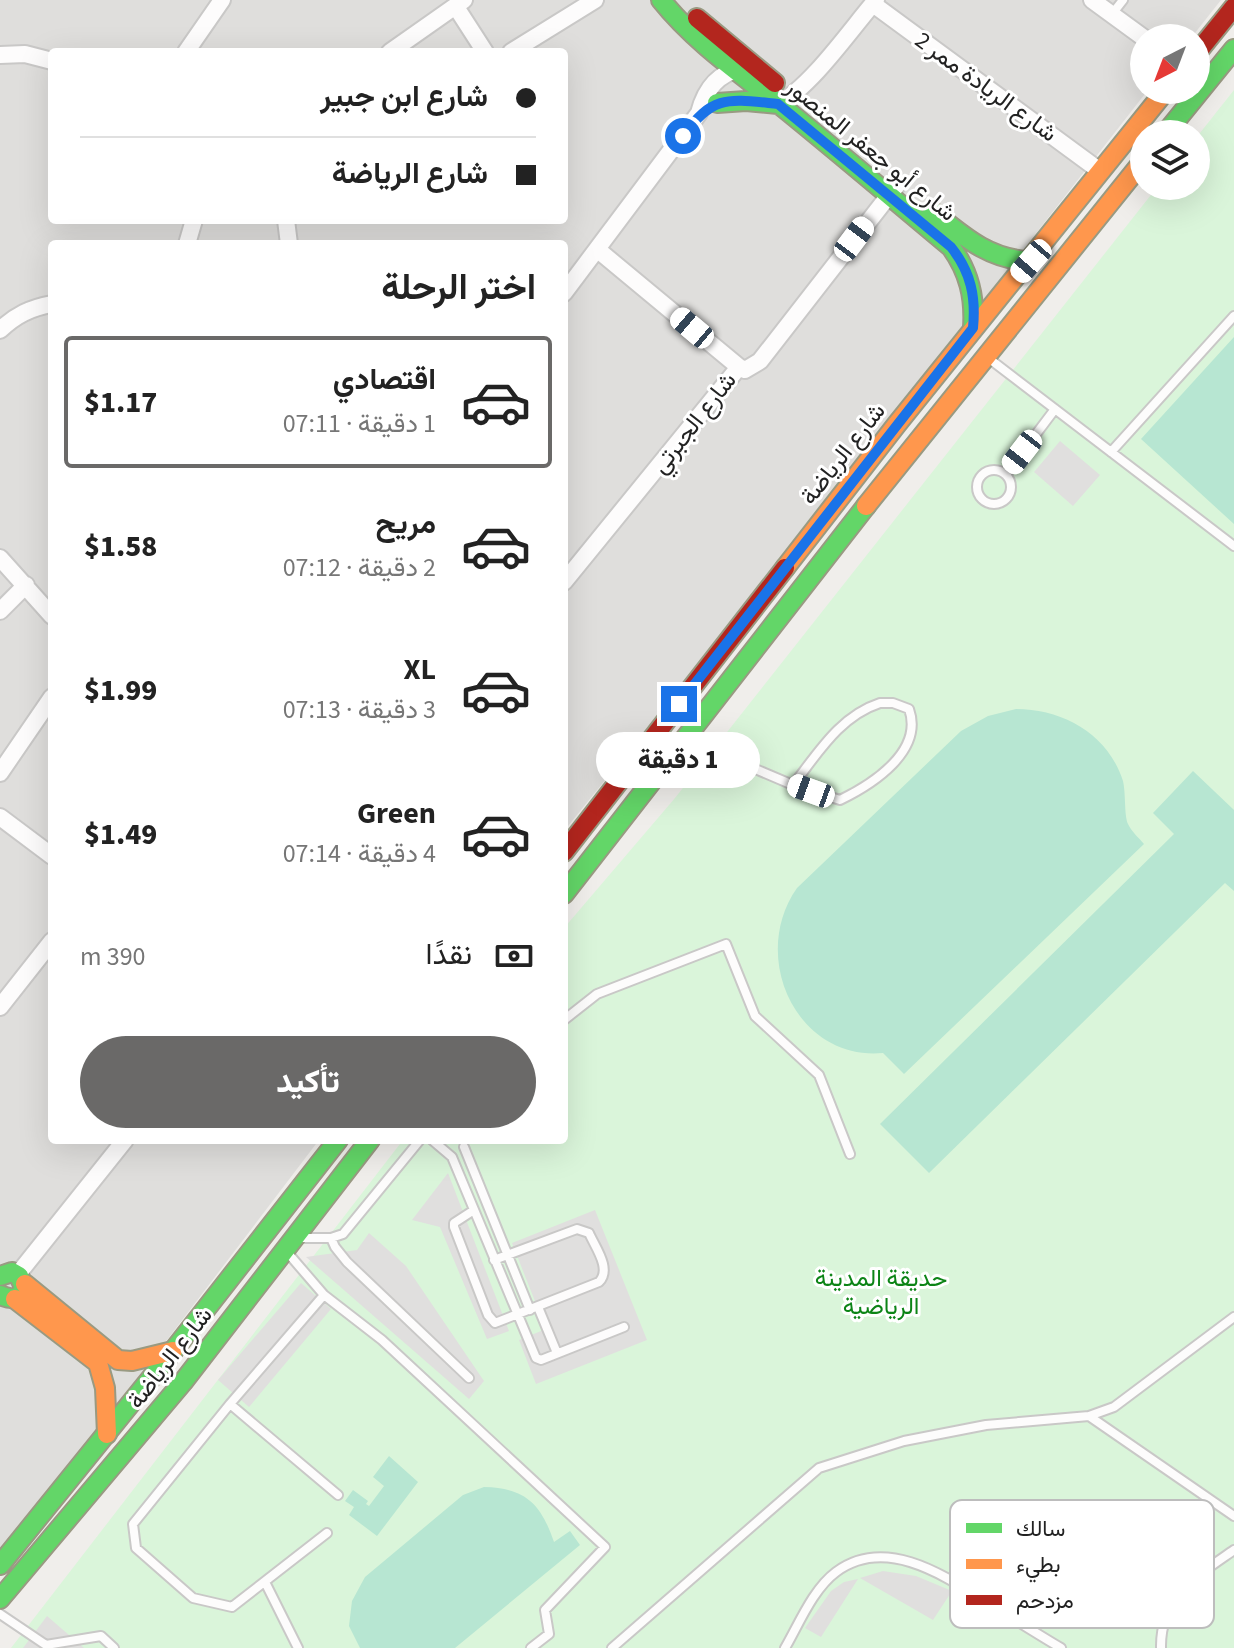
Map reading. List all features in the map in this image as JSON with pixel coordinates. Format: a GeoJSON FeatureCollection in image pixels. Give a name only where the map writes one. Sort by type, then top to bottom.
{"type":"FeatureCollection","features":[{"type":"Feature","properties":{"kind":"main road","name":"شارع أبو جعفر المنصور"},"geometry":{"type":"LineString","coordinates":[[661,0],[672,14],[735,70],[784,100],[892,190],[951,247],[966,269],[986,272],[1016,262],[1031,261]]}},
{"type":"Feature","properties":{"kind":"main road","name":"شارع أبو جعفر المنصور"},"geometry":{"type":"LineString","coordinates":[[675,0],[755,66],[784,100]]}},
{"type":"Feature","properties":{"kind":"main road"},"geometry":{"type":"LineString","coordinates":[[1210,37],[1234,7]]}},
{"type":"Feature","properties":{"kind":"main road"},"geometry":{"type":"LineString","coordinates":[[1176,120],[1234,49]]}},
{"type":"Feature","properties":{"kind":"main road"},"geometry":{"type":"LineString","coordinates":[[717,103],[784,100]]}},
{"type":"Feature","properties":{"kind":"main road","name":"شارع الرياضة"},"geometry":{"type":"LineString","coordinates":[[568,847],[973,328],[1031,261],[1155,104]]}},
{"type":"Feature","properties":{"kind":"main road","name":"شارع الرياضة"},"geometry":{"type":"LineString","coordinates":[[568,889],[813,572],[1130,177]]}},
{"type":"Feature","properties":{"kind":"main road","name":"شارع أبو جعفر المنصور"},"geometry":{"type":"LineString","coordinates":[[892,190],[977,248],[986,272],[974,303],[973,328]]}},
{"type":"Feature","properties":{"kind":"main road"},"geometry":{"type":"LineString","coordinates":[[794,556],[813,572]]}},
{"type":"Feature","properties":{"kind":"main road","name":"شارع الرياضة"},"geometry":{"type":"LineString","coordinates":[[0,1565],[335,1144]]}},
{"type":"Feature","properties":{"kind":"main road","name":"شارع الرياضة"},"geometry":{"type":"LineString","coordinates":[[0,1599],[183,1382],[367,1144]]}},
{"type":"Feature","properties":{"kind":"main road"},"geometry":{"type":"LineString","coordinates":[[266,1233],[288,1243]]}},
{"type":"Feature","properties":{"kind":"main road"},"geometry":{"type":"LineString","coordinates":[[8,1287],[118,1360],[132,1361],[173,1351]]}},
{"type":"Feature","properties":{"kind":"main road"},"geometry":{"type":"LineString","coordinates":[[8,1287],[98,1363],[105,1388],[107,1434]]}},
{"type":"Feature","properties":{"kind":"street"},"geometry":{"type":"LineString","coordinates":[[189,48],[222,0]]}},
{"type":"Feature","properties":{"kind":"street"},"geometry":{"type":"LineString","coordinates":[[517,48],[595,0]]}},
{"type":"Feature","properties":{"kind":"street"},"geometry":{"type":"LineString","coordinates":[[1092,0],[1130,28]]}},
{"type":"Feature","properties":{"kind":"street"},"geometry":{"type":"LineString","coordinates":[[784,100],[874,2]]}},
{"type":"Feature","properties":{"kind":"street","name":"شارع الريادة ممر 2"},"geometry":{"type":"LineString","coordinates":[[874,2],[1100,171]]}},
{"type":"Feature","properties":{"kind":"street"},"geometry":{"type":"LineString","coordinates":[[396,48],[460,3],[483,48]]}},
{"type":"Feature","properties":{"kind":"street"},"geometry":{"type":"LineString","coordinates":[[699,113],[717,103],[733,84],[736,50]]}},
{"type":"Feature","properties":{"kind":"street"},"geometry":{"type":"LineString","coordinates":[[0,55],[25,54],[48,60]]}},
{"type":"Feature","properties":{"kind":"street"},"geometry":{"type":"LineString","coordinates":[[568,288],[699,113],[707,92],[722,74],[755,66]]}},
{"type":"Feature","properties":{"kind":"street"},"geometry":{"type":"LineString","coordinates":[[739,367],[745,370],[760,361],[892,190]]}},
{"type":"Feature","properties":{"kind":"street","name":"شارع الجبرتي"},"geometry":{"type":"LineString","coordinates":[[568,577],[739,367],[598,250]]}},
{"type":"Feature","properties":{"kind":"street"},"geometry":{"type":"LineString","coordinates":[[0,330],[24,312],[48,305]]}},
{"type":"Feature","properties":{"kind":"street"},"geometry":{"type":"LineString","coordinates":[[0,558],[48,611]]}},
{"type":"Feature","properties":{"kind":"street"},"geometry":{"type":"LineString","coordinates":[[0,611],[26,585]]}},
{"type":"Feature","properties":{"kind":"street"},"geometry":{"type":"LineString","coordinates":[[0,773],[48,703]]}},
{"type":"Feature","properties":{"kind":"street"},"geometry":{"type":"LineString","coordinates":[[0,817],[48,853]]}},
{"type":"Feature","properties":{"kind":"street"},"geometry":{"type":"LineString","coordinates":[[0,1007],[48,946]]}},
{"type":"Feature","properties":{"kind":"street"},"geometry":{"type":"LineString","coordinates":[[8,1287],[122,1144]]}},
{"type":"Feature","properties":{"kind":"lane"},"geometry":{"type":"LineString","coordinates":[[1111,14],[1123,0]]}},
{"type":"Feature","properties":{"kind":"lane"},"geometry":{"type":"LineString","coordinates":[[1111,452],[1234,316]]}},
{"type":"Feature","properties":{"kind":"lane"},"geometry":{"type":"LineString","coordinates":[[985,355],[1234,546]]}},
{"type":"Feature","properties":{"kind":"lane"},"geometry":{"type":"LineString","coordinates":[[1006,474],[1055,409]]}},
{"type":"Feature","properties":{"kind":"lane"},"geometry":{"type":"LineString","coordinates":[[996,469],[1006,474],[1011,484],[1009,495],[1001,503],[984,501],[976,486],[980,476],[996,469]]}},
{"type":"Feature","properties":{"kind":"lane"},"geometry":{"type":"LineString","coordinates":[[683,738],[793,785],[840,800],[855,793],[893,763],[908,744],[914,722],[909,709],[893,703],[880,703],[859,710],[826,742],[793,785]]}},
{"type":"Feature","properties":{"kind":"lane"},"geometry":{"type":"LineString","coordinates":[[568,1017],[597,994],[726,944],[755,1016],[819,1075],[850,1154]]}},
{"type":"Feature","properties":{"kind":"lane"},"geometry":{"type":"LineString","coordinates":[[417,1144],[343,1234],[288,1243],[324,1295],[382,1340],[605,1547],[545,1610],[549,1634],[531,1648]]}},
{"type":"Feature","properties":{"kind":"lane"},"geometry":{"type":"LineString","coordinates":[[437,1144],[452,1157],[536,1358],[541,1360],[624,1327]]}},
{"type":"Feature","properties":{"kind":"lane"},"geometry":{"type":"LineString","coordinates":[[452,1157],[465,1144]]}},
{"type":"Feature","properties":{"kind":"lane"},"geometry":{"type":"LineString","coordinates":[[466,1144],[508,1254],[557,1353]]}},
{"type":"Feature","properties":{"kind":"lane"},"geometry":{"type":"LineString","coordinates":[[474,1210],[454,1223],[454,1227],[488,1315],[495,1323],[599,1282],[604,1277],[605,1269],[589,1233],[577,1229],[494,1260]]}},
{"type":"Feature","properties":{"kind":"lane"},"geometry":{"type":"LineString","coordinates":[[331,1238],[347,1262],[469,1378]]}},
{"type":"Feature","properties":{"kind":"lane"},"geometry":{"type":"LineString","coordinates":[[324,1295],[133,1524],[136,1548],[193,1598],[232,1607],[327,1533]]}},
{"type":"Feature","properties":{"kind":"lane"},"geometry":{"type":"LineString","coordinates":[[612,1648],[819,1468],[904,1441],[986,1425],[1089,1416],[1114,1407],[1234,1317]]}},
{"type":"Feature","properties":{"kind":"lane"},"geometry":{"type":"LineString","coordinates":[[230,1404],[338,1495]]}},
{"type":"Feature","properties":{"kind":"lane"},"geometry":{"type":"LineString","coordinates":[[1089,1416],[1211,1500]]}},
{"type":"Feature","properties":{"kind":"lane"},"geometry":{"type":"LineString","coordinates":[[1214,1502],[1234,1516]]}},
{"type":"Feature","properties":{"kind":"lane"},"geometry":{"type":"LineString","coordinates":[[1214,1565],[1234,1550]]}},
{"type":"Feature","properties":{"kind":"lane"},"geometry":{"type":"LineString","coordinates":[[785,1648],[824,1585],[836,1572],[853,1563],[890,1558],[933,1570],[950,1580]]}},
{"type":"Feature","properties":{"kind":"lane"},"geometry":{"type":"LineString","coordinates":[[265,1582],[298,1648]]}},
{"type":"Feature","properties":{"kind":"lane"},"geometry":{"type":"LineString","coordinates":[[0,1614],[45,1646],[101,1636],[114,1648]]}},
{"type":"Feature","properties":{"kind":"lane"},"geometry":{"type":"LineString","coordinates":[[1028,1628],[1061,1648]]}},
{"type":"Feature","properties":{"kind":"lane"},"geometry":{"type":"LineString","coordinates":[[1161,1648],[1164,1628]]}},
{"type":"Feature","properties":{"kind":"shaded area"},"geometry":{"type":"Polygon","coordinates":[[[0,0],[1221,0],[1202,24],[1130,24],[1130,104],[1137,104],[719,639],[568,826],[568,240],[48,240],[48,1144],[316,1144],[129,1390],[0,1568],[0,0]]]}},
{"type":"Feature","properties":{"kind":"shaded area"},"geometry":{"type":"Polygon","coordinates":[[[1060,441],[1100,475],[1073,506],[1034,472],[1060,441]]]}},
{"type":"Feature","properties":{"kind":"shaded area"},"geometry":{"type":"Polygon","coordinates":[[[448,1173],[509,1331],[487,1339],[440,1227],[412,1220],[448,1173]]]}},
{"type":"Feature","properties":{"kind":"shaded area"},"geometry":{"type":"Polygon","coordinates":[[[595,1210],[647,1340],[536,1384],[519,1340],[546,1329],[512,1243],[595,1210]]]}},
{"type":"Feature","properties":{"kind":"shaded area"},"geometry":{"type":"Polygon","coordinates":[[[369,1233],[406,1266],[484,1381],[469,1399],[306,1257],[357,1250],[369,1233]]]}},
{"type":"Feature","properties":{"kind":"shaded area"},"geometry":{"type":"Polygon","coordinates":[[[301,1283],[331,1309],[249,1407],[218,1380],[301,1283]]]}},
{"type":"Feature","properties":{"kind":"shaded area"},"geometry":{"type":"Polygon","coordinates":[[[883,1571],[916,1576],[950,1590],[950,1594],[933,1620],[860,1578],[883,1571]]]}},
{"type":"Feature","properties":{"kind":"shaded area"},"geometry":{"type":"Polygon","coordinates":[[[858,1579],[821,1637],[805,1628],[831,1591],[844,1582],[858,1579]]]}},
{"type":"Feature","properties":{"kind":"shaded area"},"geometry":{"type":"Polygon","coordinates":[[[47,1616],[84,1648],[23,1648],[47,1616]]]}},
{"type":"Feature","properties":{"kind":"green space","name":"حديقة المدينة الرياضية"},"geometry":{"type":"Polygon","coordinates":[[[1234,90],[1234,1648],[11,1648],[400,1144],[568,1144],[568,923],[675,798],[1147,200],[1210,200],[1210,120],[1234,90]]]}},
{"type":"Feature","properties":{"kind":"green space"},"geometry":{"type":"Polygon","coordinates":[[[1234,337],[1234,524],[1141,439],[1234,337]]]}},
{"type":"Feature","properties":{"kind":"green space"},"geometry":{"type":"Polygon","coordinates":[[[1016,709],[1067,719],[1082,727],[1107,750],[1123,781],[1128,824],[1144,844],[904,1074],[883,1053],[852,1051],[826,1040],[805,1022],[789,999],[780,972],[778,944],[783,915],[797,888],[961,731],[988,716],[1016,709]]]}},
{"type":"Feature","properties":{"kind":"green space"},"geometry":{"type":"Polygon","coordinates":[[[1193,771],[1234,810],[1234,891],[1225,883],[929,1173],[880,1124],[1174,834],[1153,813],[1193,771]]]}},
{"type":"Feature","properties":{"kind":"green space"},"geometry":{"type":"Polygon","coordinates":[[[389,1456],[418,1482],[377,1536],[349,1515],[354,1507],[345,1501],[353,1490],[368,1501],[366,1504],[369,1506],[384,1486],[373,1477],[389,1456]]]}},
{"type":"Feature","properties":{"kind":"green space"},"geometry":{"type":"Polygon","coordinates":[[[484,1487],[521,1495],[537,1508],[554,1542],[570,1531],[580,1545],[455,1648],[360,1648],[349,1626],[352,1601],[365,1577],[463,1495],[484,1487]]]}},
{"type":"Feature","properties":{"kind":"traffic: fast"},"geometry":{"type":"LineString","coordinates":[[661,0],[706,46],[951,247],[970,285],[973,328]]}},
{"type":"Feature","properties":{"kind":"traffic: fast"},"geometry":{"type":"LineString","coordinates":[[1176,120],[1234,49]]}},
{"type":"Feature","properties":{"kind":"traffic: fast"},"geometry":{"type":"LineString","coordinates":[[717,103],[746,101],[778,104]]}},
{"type":"Feature","properties":{"kind":"traffic: fast"},"geometry":{"type":"LineString","coordinates":[[932,211],[977,245],[1002,256],[1031,261]]}},
{"type":"Feature","properties":{"kind":"traffic: fast"},"geometry":{"type":"LineString","coordinates":[[568,889],[866,506]]}},
{"type":"Feature","properties":{"kind":"traffic: fast"},"geometry":{"type":"LineString","coordinates":[[0,1565],[335,1144]]}},
{"type":"Feature","properties":{"kind":"traffic: fast"},"geometry":{"type":"LineString","coordinates":[[0,1599],[183,1382],[367,1144]]}},
{"type":"Feature","properties":{"kind":"traffic: fast"},"geometry":{"type":"LineString","coordinates":[[0,1276],[12,1272],[19,1276],[24,1287],[15,1298],[0,1295]]}},
{"type":"Feature","properties":{"kind":"traffic: slow"},"geometry":{"type":"LineString","coordinates":[[785,568],[1155,104]]}},
{"type":"Feature","properties":{"kind":"traffic: slow"},"geometry":{"type":"LineString","coordinates":[[866,506],[1130,177]]}},
{"type":"Feature","properties":{"kind":"traffic: slow"},"geometry":{"type":"LineString","coordinates":[[25,1284],[118,1360],[132,1361],[173,1351]]}},
{"type":"Feature","properties":{"kind":"traffic: slow"},"geometry":{"type":"LineString","coordinates":[[15,1299],[98,1363],[105,1388],[107,1434]]}},
{"type":"Feature","properties":{"kind":"traffic: jam"},"geometry":{"type":"LineString","coordinates":[[1210,37],[1234,7]]}},
{"type":"Feature","properties":{"kind":"traffic: jam"},"geometry":{"type":"LineString","coordinates":[[697,18],[775,83]]}},
{"type":"Feature","properties":{"kind":"traffic: jam"},"geometry":{"type":"LineString","coordinates":[[568,847],[785,568]]}},
{"type":"Feature","properties":{"kind":"route"},"geometry":{"type":"LineString","coordinates":[[679,704],[973,328],[974,311],[966,269],[951,247],[778,104],[746,101],[717,103],[699,113],[683,136]]}}]}
